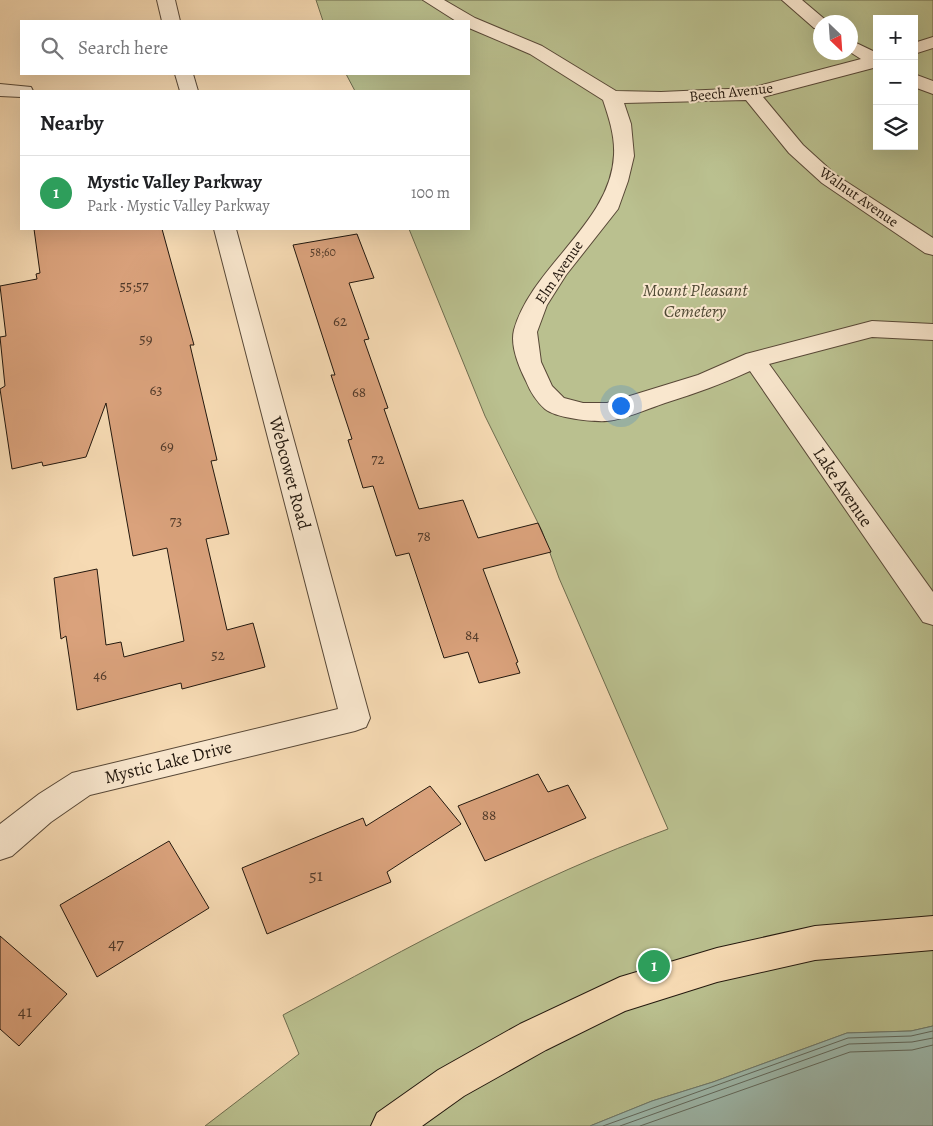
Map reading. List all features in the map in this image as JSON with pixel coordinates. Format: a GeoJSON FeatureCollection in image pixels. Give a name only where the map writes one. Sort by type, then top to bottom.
{"type":"FeatureCollection","features":[{"type":"Feature","properties":{"kind":"main road"},"geometry":{"type":"LineString","coordinates":[[390,1126],[451,1083],[533,1037],[620,995],[717,966],[815,943],[933,933]]}},
{"type":"Feature","properties":{"kind":"street"},"geometry":{"type":"LineString","coordinates":[[166,0],[171,20]]}},
{"type":"Feature","properties":{"kind":"street"},"geometry":{"type":"LineString","coordinates":[[432,0],[465,20]]}},
{"type":"Feature","properties":{"kind":"street"},"geometry":{"type":"LineString","coordinates":[[792,0],[813,18]]}},
{"type":"Feature","properties":{"kind":"street"},"geometry":{"type":"LineString","coordinates":[[470,23],[536,50],[612,97]]}},
{"type":"Feature","properties":{"kind":"street"},"geometry":{"type":"LineString","coordinates":[[918,47],[933,42]]}},
{"type":"Feature","properties":{"kind":"street"},"geometry":{"type":"LineString","coordinates":[[858,50],[875,60]]}},
{"type":"Feature","properties":{"kind":"street","name":"Beech Avenue"},"geometry":{"type":"LineString","coordinates":[[612,97],[661,98],[751,94],[873,62]]}},
{"type":"Feature","properties":{"kind":"street"},"geometry":{"type":"LineString","coordinates":[[184,75],[189,90]]}},
{"type":"Feature","properties":{"kind":"street"},"geometry":{"type":"LineString","coordinates":[[918,82],[933,88]]}},
{"type":"Feature","properties":{"kind":"street"},"geometry":{"type":"LineString","coordinates":[[0,90],[20,91]]}},
{"type":"Feature","properties":{"kind":"street","name":"Walnut Avenue"},"geometry":{"type":"LineString","coordinates":[[751,94],[796,149],[829,179],[933,248]]}},
{"type":"Feature","properties":{"kind":"street","name":"Elm Avenue"},"geometry":{"type":"LineString","coordinates":[[612,97],[621,124],[624,156],[618,181],[607,209],[557,271],[536,305],[525,332],[529,362],[542,390],[555,404],[582,412],[608,412],[698,384],[754,360],[828,338],[872,329],[933,332]]}},
{"type":"Feature","properties":{"kind":"street","name":"Webcowet Road"},"geometry":{"type":"LineString","coordinates":[[225,230],[355,718]]}},
{"type":"Feature","properties":{"kind":"street","name":"Lake Avenue"},"geometry":{"type":"LineString","coordinates":[[754,360],[933,614]]}},
{"type":"Feature","properties":{"kind":"street","name":"Mystic Lake Drive"},"geometry":{"type":"LineString","coordinates":[[0,845],[25,820],[50,801],[83,783],[355,718]]}},
{"type":"Feature","properties":{"kind":"green space","name":"Mount Pleasant Cemetery"},"geometry":{"type":"Polygon","coordinates":[[[316,0],[933,0],[933,1026],[911,1031],[847,1033],[713,1082],[652,1101],[590,1126],[205,1126],[299,1054],[283,1015],[472,915],[568,869],[668,829],[559,578],[542,531],[485,416],[409,230],[470,230],[470,90],[354,90],[347,75],[470,75],[470,20],[323,20],[316,0]]]}},
{"type":"Feature","properties":{"kind":"water"},"geometry":{"type":"Polygon","coordinates":[[[933,1026],[933,1126],[590,1126],[652,1101],[713,1082],[847,1033],[911,1031],[933,1026]]]}},
{"type":"Feature","properties":{"kind":"building"},"geometry":{"type":"Polygon","coordinates":[[[34,230],[162,230],[194,345],[190,345],[217,460],[211,461],[229,534],[206,539],[227,630],[253,623],[265,667],[182,689],[181,683],[77,710],[66,636],[61,639],[54,578],[97,569],[106,645],[121,642],[124,657],[184,641],[167,548],[133,556],[106,403],[86,457],[43,466],[42,462],[12,469],[0,389],[5,386],[0,337],[6,336],[0,286],[37,279],[36,274],[40,273],[34,230]]]}},
{"type":"Feature","properties":{"kind":"building"},"geometry":{"type":"Polygon","coordinates":[[[357,234],[374,278],[349,283],[369,339],[364,340],[388,408],[384,409],[419,509],[463,500],[478,538],[538,523],[551,552],[483,569],[518,662],[516,663],[520,673],[479,683],[468,652],[444,658],[409,553],[396,556],[373,486],[363,488],[348,440],[352,439],[331,375],[335,375],[293,245],[357,234]]]}},
{"type":"Feature","properties":{"kind":"building"},"geometry":{"type":"Polygon","coordinates":[[[538,774],[548,792],[568,785],[586,818],[485,861],[458,806],[538,774]]]}},
{"type":"Feature","properties":{"kind":"building"},"geometry":{"type":"Polygon","coordinates":[[[430,786],[461,824],[387,872],[391,882],[267,934],[242,868],[363,818],[366,826],[430,786]]]}},
{"type":"Feature","properties":{"kind":"building"},"geometry":{"type":"Polygon","coordinates":[[[169,841],[209,908],[97,977],[60,905],[169,841]]]}},
{"type":"Feature","properties":{"kind":"building"},"geometry":{"type":"Polygon","coordinates":[[[0,936],[67,994],[19,1046],[0,1029],[0,936]]]}},
{"type":"Feature","properties":{"kind":"place","name":"Mystic Valley Parkway"},"geometry":{"type":"Point","coordinates":[654,966]}}]}
